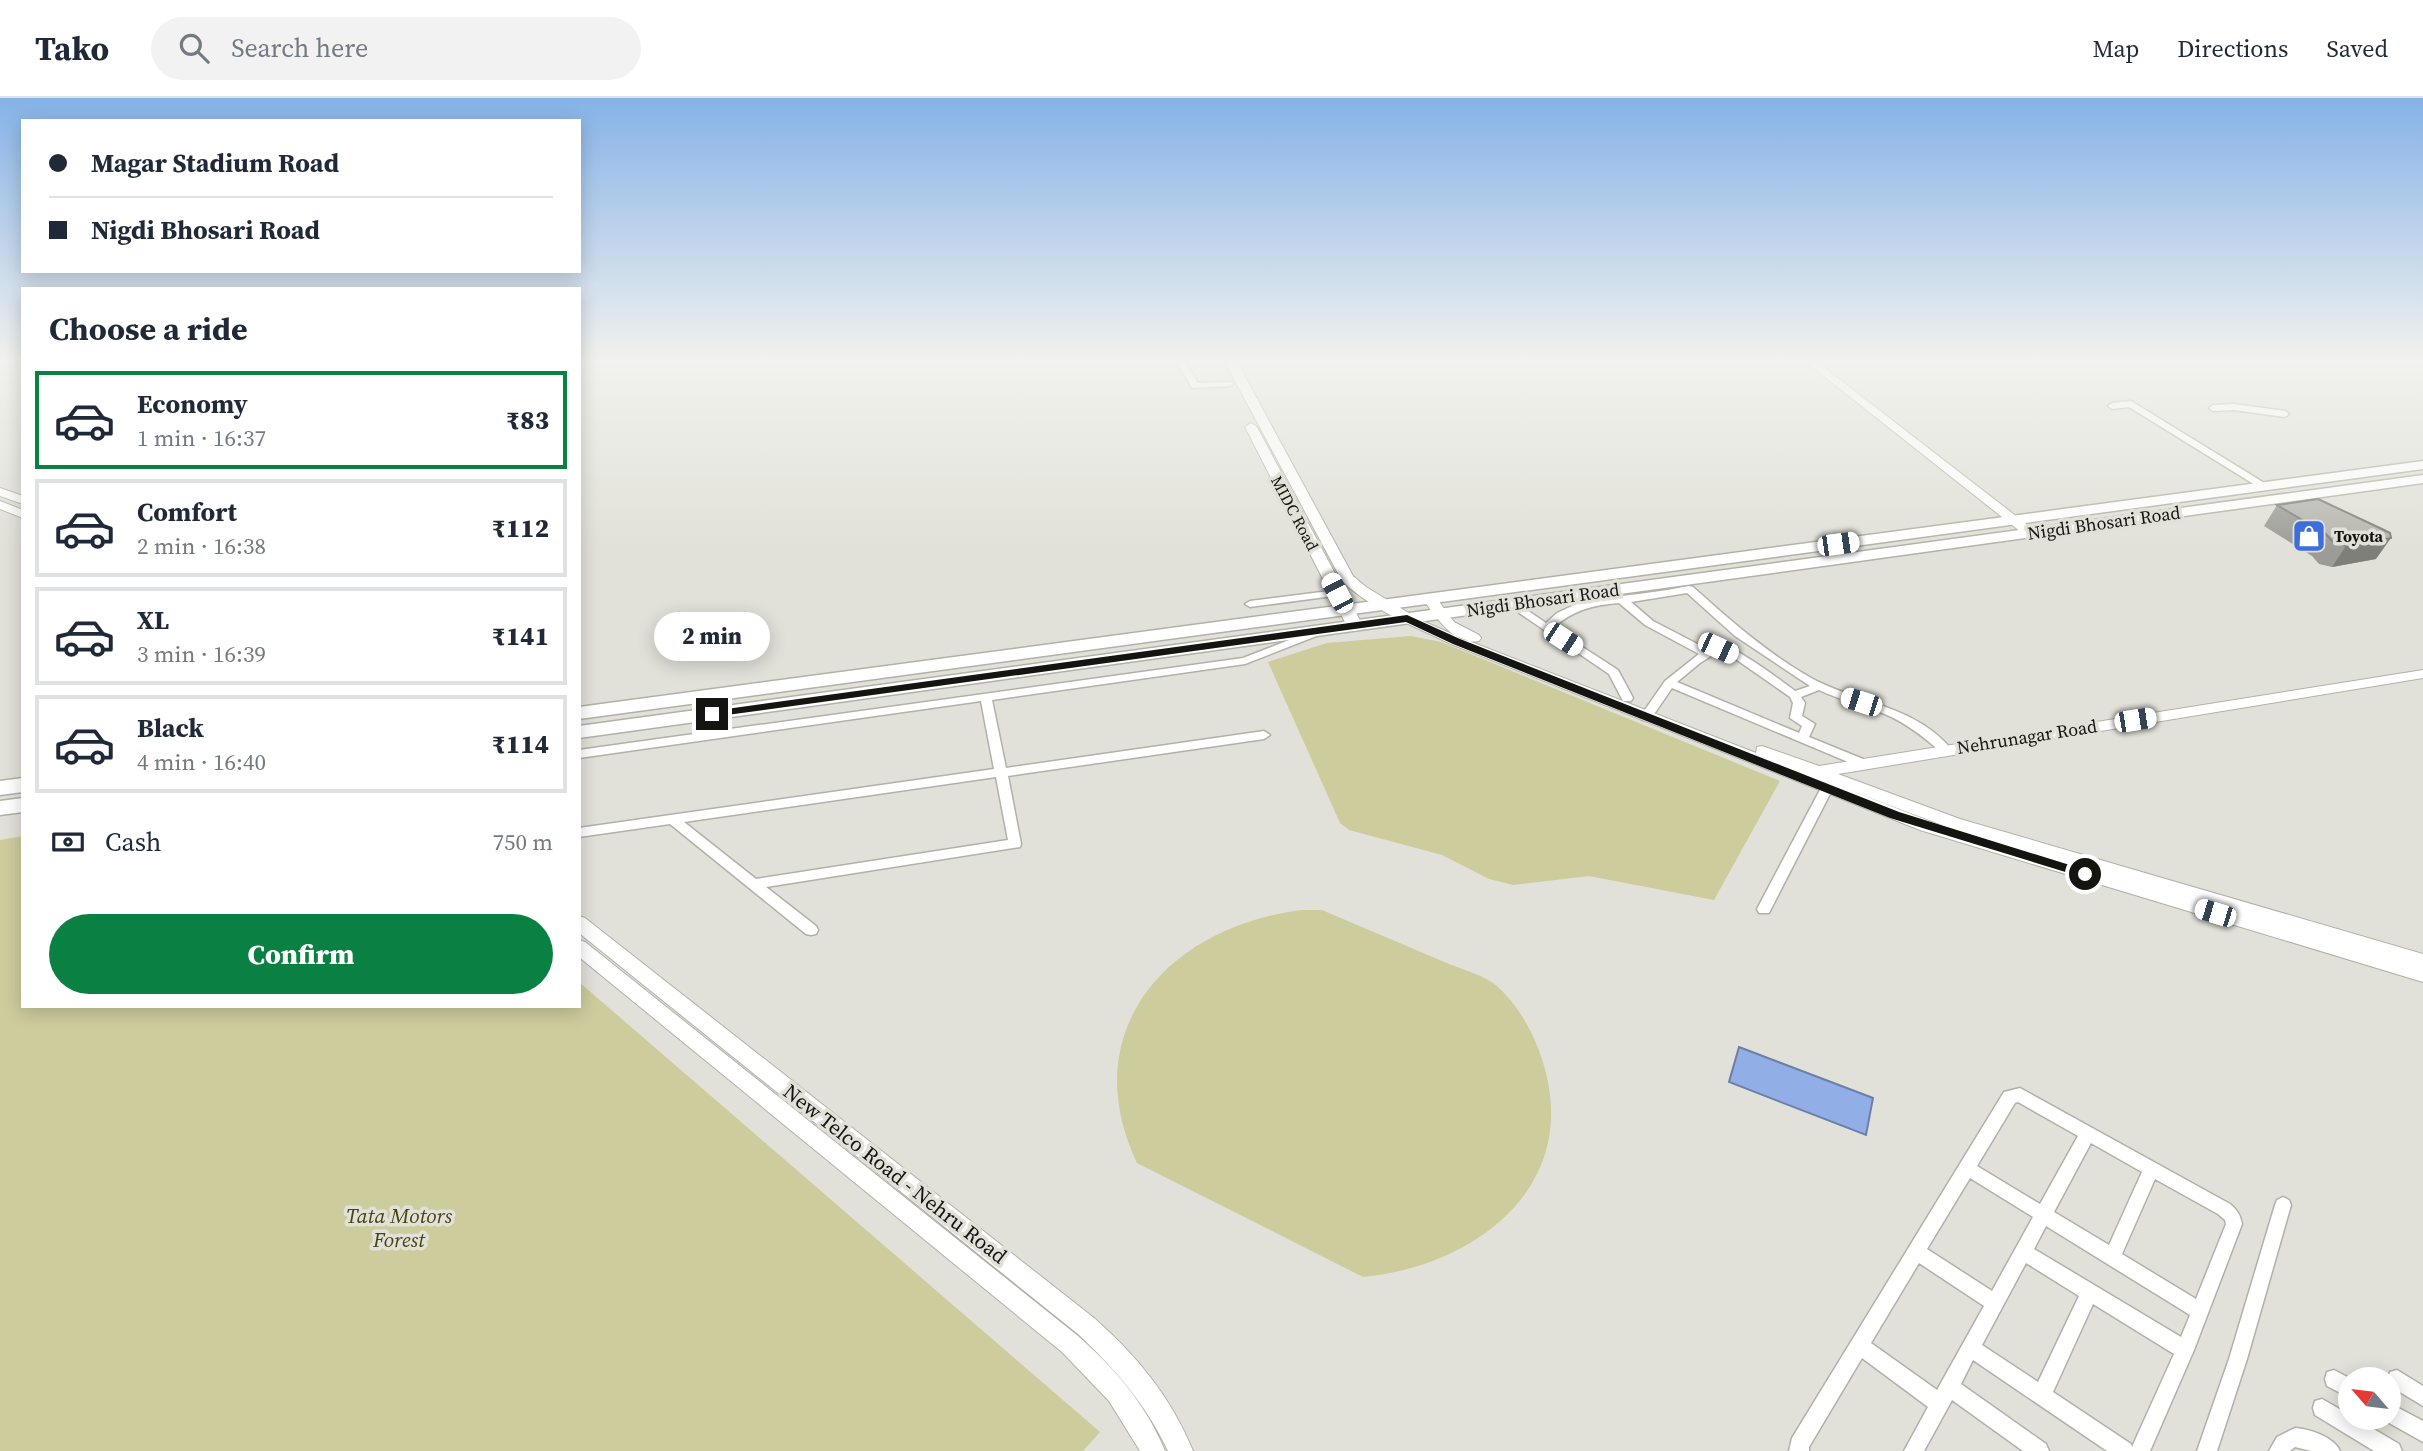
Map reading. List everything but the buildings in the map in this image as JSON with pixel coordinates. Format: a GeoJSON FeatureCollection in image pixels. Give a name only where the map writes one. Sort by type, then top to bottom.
{"type":"FeatureCollection","features":[{"type":"Feature","properties":{"kind":"main road","name":"MIDC Road"},"geometry":{"type":"LineString","coordinates":[[1251,425],[1351,618]]}},
{"type":"Feature","properties":{"kind":"main road"},"geometry":{"type":"LineString","coordinates":[[1265,425],[1347,578],[1361,593],[1389,605],[1407,618]]}},
{"type":"Feature","properties":{"kind":"main road","name":"Nigdi Bhosari Road"},"geometry":{"type":"LineString","coordinates":[[581,732],[1324,630],[1389,605],[1430,599],[2263,486],[2422,469]]}},
{"type":"Feature","properties":{"kind":"main road","name":"Nigdi Bhosari Road"},"geometry":{"type":"LineString","coordinates":[[581,713],[1351,618],[1407,618],[1511,604],[1591,597],[2030,533],[2422,469]]}},
{"type":"Feature","properties":{"kind":"main road"},"geometry":{"type":"LineString","coordinates":[[0,788],[21,785]]}},
{"type":"Feature","properties":{"kind":"main road"},"geometry":{"type":"LineString","coordinates":[[0,808],[21,805]]}},
{"type":"Feature","properties":{"kind":"street"},"geometry":{"type":"LineString","coordinates":[[1892,425],[2030,533]]}},
{"type":"Feature","properties":{"kind":"street"},"geometry":{"type":"LineString","coordinates":[[2165,425],[2263,486]]}},
{"type":"Feature","properties":{"kind":"street"},"geometry":{"type":"LineString","coordinates":[[0,492],[21,499]]}},
{"type":"Feature","properties":{"kind":"street"},"geometry":{"type":"LineString","coordinates":[[0,505],[21,513]]}},
{"type":"Feature","properties":{"kind":"street"},"geometry":{"type":"LineString","coordinates":[[1546,628],[1561,615],[1591,597],[1640,598],[1689,589],[1743,636],[1820,685],[1884,709],[1924,731],[1946,750]]}},
{"type":"Feature","properties":{"kind":"street"},"geometry":{"type":"LineString","coordinates":[[1250,604],[1337,593]]}},
{"type":"Feature","properties":{"kind":"street"},"geometry":{"type":"LineString","coordinates":[[1620,598],[1649,622],[1707,654]]}},
{"type":"Feature","properties":{"kind":"street"},"geometry":{"type":"LineString","coordinates":[[1430,599],[1449,625],[1470,636],[1627,698],[1649,712],[1827,788],[1952,834],[2423,975]]}},
{"type":"Feature","properties":{"kind":"street"},"geometry":{"type":"LineString","coordinates":[[1511,604],[1614,673],[1627,698]]}},
{"type":"Feature","properties":{"kind":"street"},"geometry":{"type":"LineString","coordinates":[[1407,618],[1456,642],[1954,823],[2423,961]]}},
{"type":"Feature","properties":{"kind":"street"},"geometry":{"type":"LineString","coordinates":[[581,754],[684,737],[1245,661],[1324,630]]}},
{"type":"Feature","properties":{"kind":"street"},"geometry":{"type":"LineString","coordinates":[[1649,712],[1669,683],[1685,667],[1743,636]]}},
{"type":"Feature","properties":{"kind":"street"},"geometry":{"type":"LineString","coordinates":[[1718,648],[1741,658],[1794,695],[1799,702],[1796,718],[1809,724],[1803,738]]}},
{"type":"Feature","properties":{"kind":"street","name":"Nehrunagar Road"},"geometry":{"type":"LineString","coordinates":[[1796,776],[2423,674]]}},
{"type":"Feature","properties":{"kind":"street"},"geometry":{"type":"LineString","coordinates":[[2405,677],[2423,689]]}},
{"type":"Feature","properties":{"kind":"street"},"geometry":{"type":"LineString","coordinates":[[1669,683],[1864,764]]}},
{"type":"Feature","properties":{"kind":"street"},"geometry":{"type":"LineString","coordinates":[[1794,695],[1820,685]]}},
{"type":"Feature","properties":{"kind":"street"},"geometry":{"type":"LineString","coordinates":[[754,884],[1016,844],[986,696]]}},
{"type":"Feature","properties":{"kind":"street"},"geometry":{"type":"LineString","coordinates":[[684,737],[685,718]]}},
{"type":"Feature","properties":{"kind":"street"},"geometry":{"type":"LineString","coordinates":[[581,833],[1264,735]]}},
{"type":"Feature","properties":{"kind":"street"},"geometry":{"type":"LineString","coordinates":[[1764,909],[1827,788]]}},
{"type":"Feature","properties":{"kind":"street"},"geometry":{"type":"LineString","coordinates":[[673,820],[811,930]]}},
{"type":"Feature","properties":{"kind":"street","name":"New Telco Road - Nehru Road"},"geometry":{"type":"LineString","coordinates":[[581,925],[680,1016],[1107,1377],[1126,1401],[1153,1451]]}},
{"type":"Feature","properties":{"kind":"street","name":"New Telco Road - Nehru Road"},"geometry":{"type":"LineString","coordinates":[[581,948],[680,1016],[1086,1326],[1125,1360],[1146,1386],[1181,1451]]}},
{"type":"Feature","properties":{"kind":"street"},"geometry":{"type":"LineString","coordinates":[[1799,1451],[1799,1445],[2014,1095],[2020,1095],[2152,1168],[2232,1216],[2234,1224],[2186,1350],[2140,1451]]}},
{"type":"Feature","properties":{"kind":"street"},"geometry":{"type":"LineString","coordinates":[[1914,1451],[2088,1133]]}},
{"type":"Feature","properties":{"kind":"street"},"geometry":{"type":"LineString","coordinates":[[1967,1168],[2200,1311]]}},
{"type":"Feature","properties":{"kind":"street"},"geometry":{"type":"LineString","coordinates":[[2112,1257],[2152,1168]]}},
{"type":"Feature","properties":{"kind":"street"},"geometry":{"type":"LineString","coordinates":[[2207,1451],[2242,1347],[2283,1205]]}},
{"type":"Feature","properties":{"kind":"street"},"geometry":{"type":"LineString","coordinates":[[1916,1252],[1995,1303]]}},
{"type":"Feature","properties":{"kind":"street"},"geometry":{"type":"LineString","coordinates":[[2023,1252],[2186,1350]]}},
{"type":"Feature","properties":{"kind":"street"},"geometry":{"type":"LineString","coordinates":[[2042,1395],[2090,1292]]}},
{"type":"Feature","properties":{"kind":"street"},"geometry":{"type":"LineString","coordinates":[[1860,1346],[1945,1396],[2017,1445],[2039,1451]]}},
{"type":"Feature","properties":{"kind":"street"},"geometry":{"type":"LineString","coordinates":[[1971,1348],[2124,1451]]}},
{"type":"Feature","properties":{"kind":"street"},"geometry":{"type":"LineString","coordinates":[[2401,1382],[2423,1397]]}},
{"type":"Feature","properties":{"kind":"street"},"geometry":{"type":"LineString","coordinates":[[2322,1408],[2392,1451]]}},
{"type":"Feature","properties":{"kind":"street"},"geometry":{"type":"LineString","coordinates":[[2401,1419],[2423,1432]]}},
{"type":"Feature","properties":{"kind":"street"},"geometry":{"type":"LineString","coordinates":[[2279,1451],[2286,1439],[2293,1436],[2330,1451]]}},
{"type":"Feature","properties":{"kind":"green space"},"geometry":{"type":"Polygon","coordinates":[[[1411,636],[1441,642],[1780,781],[1714,900],[1589,876],[1513,885],[1489,879],[1442,855],[1349,830],[1340,823],[1268,662],[1327,643],[1411,636]]]}},
{"type":"Feature","properties":{"kind":"green space","name":"Tata Motors Forest"},"geometry":{"type":"Polygon","coordinates":[[[21,836],[21,1008],[581,1008],[581,984],[1100,1432],[1083,1451],[0,1451],[0,840],[21,836]]]}},
{"type":"Feature","properties":{"kind":"green space"},"geometry":{"type":"Polygon","coordinates":[[[1302,910],[1322,910],[1487,979],[1514,1005],[1528,1026],[1538,1049],[1546,1073],[1551,1116],[1545,1154],[1529,1188],[1506,1216],[1475,1240],[1441,1258],[1403,1270],[1363,1277],[1137,1163],[1121,1115],[1118,1070],[1126,1029],[1146,993],[1175,962],[1211,938],[1254,920],[1302,910]]]}},
{"type":"Feature","properties":{"kind":"water"},"geometry":{"type":"Polygon","coordinates":[[[1739,1047],[1873,1098],[1866,1135],[1729,1082],[1739,1047]]]}},
{"type":"Feature","properties":{"kind":"place","name":"Toyota"},"geometry":{"type":"Point","coordinates":[2309,536]}},
{"type":"Feature","properties":{"kind":"route"},"geometry":{"type":"LineString","coordinates":[[712,714],[1407,618],[1456,642],[1895,815],[2085,874]]}}]}
